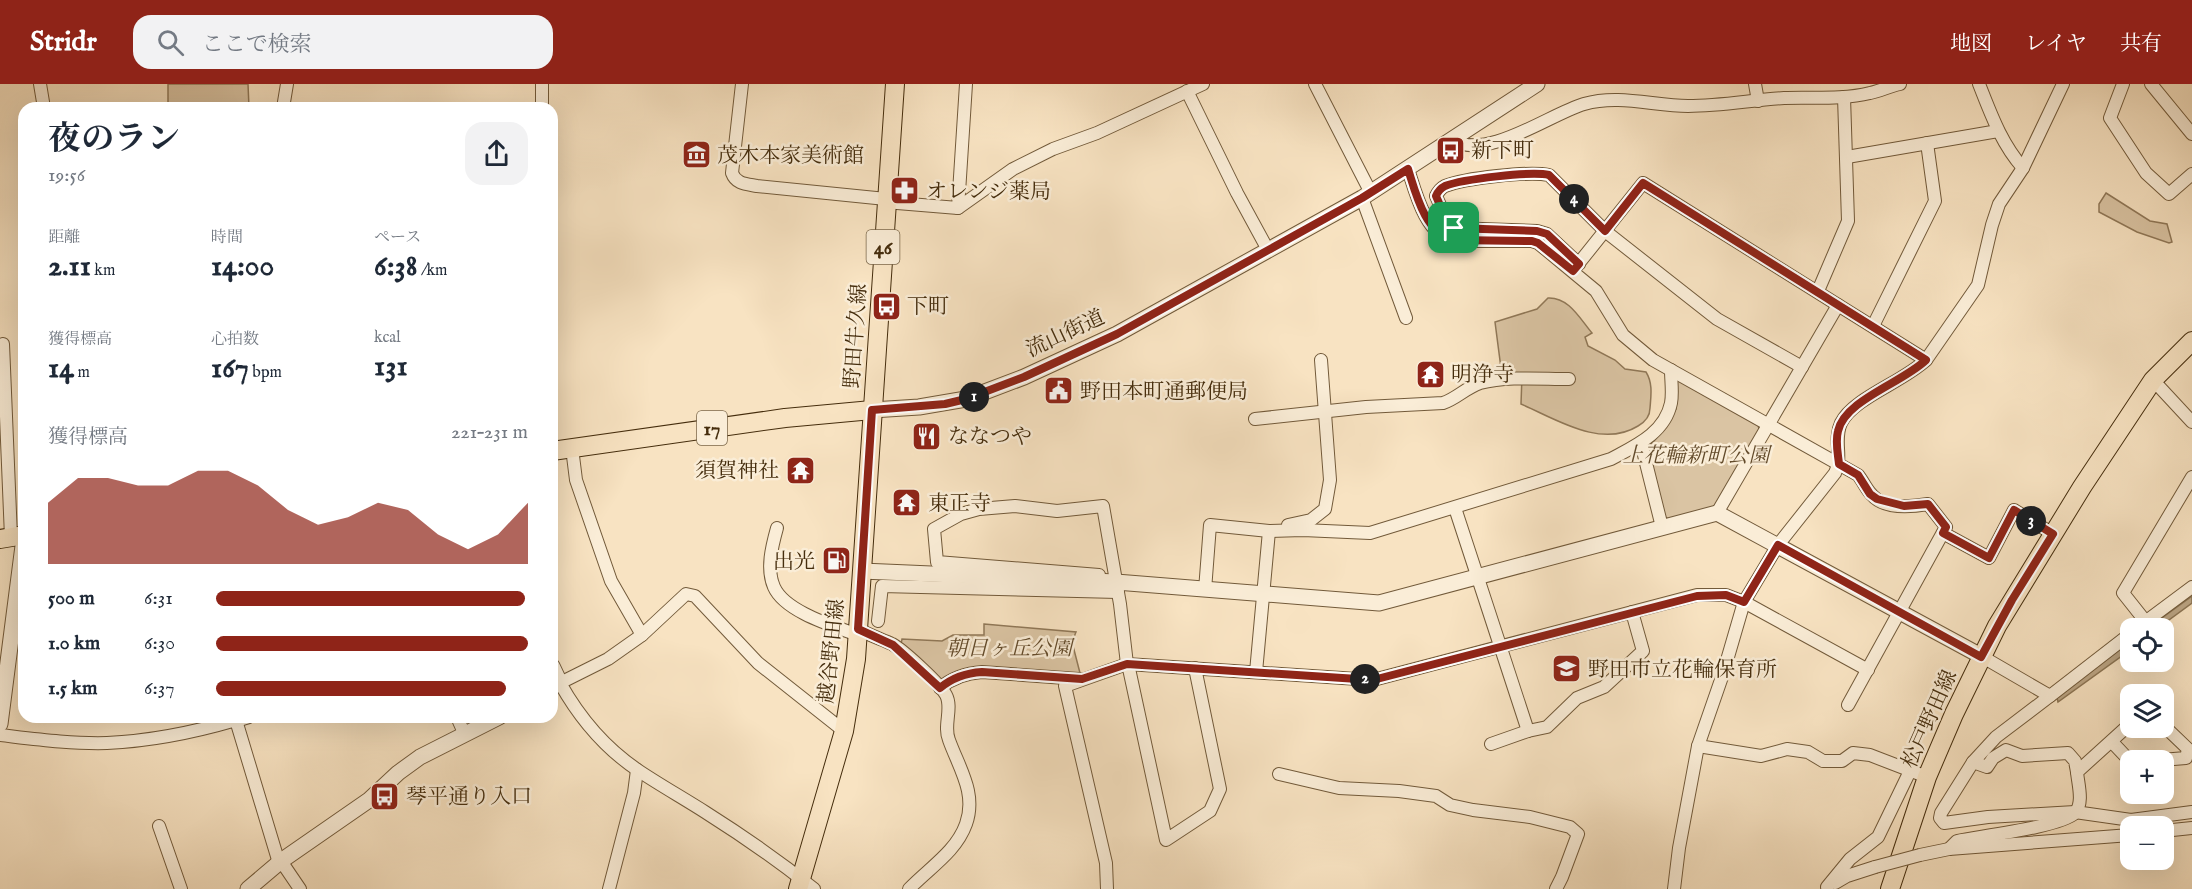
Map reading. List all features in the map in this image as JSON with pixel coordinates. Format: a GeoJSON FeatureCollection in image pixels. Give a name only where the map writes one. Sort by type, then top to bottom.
{"type":"FeatureCollection","features":[{"type":"Feature","properties":{"kind":"main road","name":"野田牛久線"},"geometry":{"type":"LineString","coordinates":[[872,410],[895,84]]}},
{"type":"Feature","properties":{"kind":"main road","name":"松戸野田線"},"geometry":{"type":"LineString","coordinates":[[1890,889],[1927,777],[1981,657],[2012,600],[2153,380],[2192,340]]}},
{"type":"Feature","properties":{"kind":"main road","name":"流山街道"},"geometry":{"type":"LineString","coordinates":[[558,450],[785,418],[872,410]]}},
{"type":"Feature","properties":{"kind":"main road","name":"越谷野田線"},"geometry":{"type":"LineString","coordinates":[[804,886],[852,691],[872,410]]}},
{"type":"Feature","properties":{"kind":"street"},"geometry":{"type":"LineString","coordinates":[[40,84],[43,102]]}},
{"type":"Feature","properties":{"kind":"street"},"geometry":{"type":"LineString","coordinates":[[284,102],[287,84]]}},
{"type":"Feature","properties":{"kind":"street"},"geometry":{"type":"LineString","coordinates":[[542,84],[542,102]]}},
{"type":"Feature","properties":{"kind":"street"},"geometry":{"type":"LineString","coordinates":[[742,84],[732,173],[734,179],[757,186],[958,208],[1013,169],[1053,149],[1097,133],[1203,84]]}},
{"type":"Feature","properties":{"kind":"street"},"geometry":{"type":"LineString","coordinates":[[958,208],[966,84]]}},
{"type":"Feature","properties":{"kind":"street"},"geometry":{"type":"LineString","coordinates":[[1315,84],[1366,195],[1406,318]]}},
{"type":"Feature","properties":{"kind":"street","name":"流山街道"},"geometry":{"type":"LineString","coordinates":[[872,410],[945,404],[994,390],[1117,334],[1366,195],[1537,84]]}},
{"type":"Feature","properties":{"kind":"street"},"geometry":{"type":"LineString","coordinates":[[1755,84],[1758,101]]}},
{"type":"Feature","properties":{"kind":"street"},"geometry":{"type":"LineString","coordinates":[[1453,140],[1466,146],[1511,137],[1559,113],[1609,99],[1686,106],[1844,96],[1872,93],[1900,84]]}},
{"type":"Feature","properties":{"kind":"street"},"geometry":{"type":"LineString","coordinates":[[1979,84],[2009,153],[2022,168]]}},
{"type":"Feature","properties":{"kind":"street"},"geometry":{"type":"LineString","coordinates":[[1674,889],[1679,848],[1698,746],[1723,674],[1744,602],[1778,545],[1835,473],[1839,464],[1838,431],[1850,409],[1907,375],[1926,360],[1978,285],[1999,204],[2022,168],[2063,84]]}},
{"type":"Feature","properties":{"kind":"street"},"geometry":{"type":"LineString","coordinates":[[2123,84],[2110,118],[2146,173],[2169,194],[2192,174]]}},
{"type":"Feature","properties":{"kind":"street"},"geometry":{"type":"LineString","coordinates":[[2151,84],[2192,134]]}},
{"type":"Feature","properties":{"kind":"street"},"geometry":{"type":"LineString","coordinates":[[1187,91],[1237,194],[1268,250]]}},
{"type":"Feature","properties":{"kind":"street"},"geometry":{"type":"LineString","coordinates":[[1818,291],[1848,221],[1844,96]]}},
{"type":"Feature","properties":{"kind":"street"},"geometry":{"type":"LineString","coordinates":[[1847,157],[1998,131]]}},
{"type":"Feature","properties":{"kind":"street"},"geometry":{"type":"LineString","coordinates":[[1873,326],[1935,201],[1927,143]]}},
{"type":"Feature","properties":{"kind":"street"},"geometry":{"type":"LineString","coordinates":[[1408,169],[1425,213],[1434,230],[1443,238],[1532,241],[1576,267]]}},
{"type":"Feature","properties":{"kind":"street"},"geometry":{"type":"LineString","coordinates":[[1802,367],[1717,319],[1605,231],[1549,175],[1539,173],[1479,179],[1444,186],[1436,196],[1448,224],[1454,228],[1537,231],[1547,234],[1596,291],[1623,335],[1653,360],[1858,475],[1870,494],[1877,499],[1904,506],[1928,504],[1946,527],[1848,705]]}},
{"type":"Feature","properties":{"kind":"street"},"geometry":{"type":"LineString","coordinates":[[1576,267],[1643,183],[1926,360]]}},
{"type":"Feature","properties":{"kind":"street"},"geometry":{"type":"LineString","coordinates":[[1717,513],[1838,305]]}},
{"type":"Feature","properties":{"kind":"street"},"geometry":{"type":"LineString","coordinates":[[0,724],[15,537],[3,344]]}},
{"type":"Feature","properties":{"kind":"street"},"geometry":{"type":"LineString","coordinates":[[1273,531],[1311,519],[1325,509],[1330,480],[1321,360]]}},
{"type":"Feature","properties":{"kind":"street"},"geometry":{"type":"LineString","coordinates":[[1205,590],[1210,525],[1273,531],[1370,533],[1611,459],[1648,439],[1660,424],[1670,407],[1671,370]]}},
{"type":"Feature","properties":{"kind":"street"},"geometry":{"type":"LineString","coordinates":[[1255,419],[1366,406],[1443,403],[1454,400],[1478,384],[1514,379],[1569,379]]}},
{"type":"Feature","properties":{"kind":"street"},"geometry":{"type":"LineString","coordinates":[[2153,380],[2192,422]]}},
{"type":"Feature","properties":{"kind":"street"},"geometry":{"type":"LineString","coordinates":[[1641,443],[1662,527]]}},
{"type":"Feature","properties":{"kind":"street"},"geometry":{"type":"LineString","coordinates":[[572,448],[576,480],[611,581],[642,635]]}},
{"type":"Feature","properties":{"kind":"street"},"geometry":{"type":"LineString","coordinates":[[2137,618],[2123,593],[2192,477]]}},
{"type":"Feature","properties":{"kind":"street"},"geometry":{"type":"LineString","coordinates":[[1117,584],[937,562],[934,528],[961,514],[979,508],[1015,506],[1057,511],[1103,506],[1117,584],[1128,664],[1166,840],[1210,811],[1220,789],[1195,668]]}},
{"type":"Feature","properties":{"kind":"street"},"geometry":{"type":"LineString","coordinates":[[1455,508],[1528,731]]}},
{"type":"Feature","properties":{"kind":"street"},"geometry":{"type":"LineString","coordinates":[[1943,533],[1989,558],[2014,510],[2053,534]]}},
{"type":"Feature","properties":{"kind":"street"},"geometry":{"type":"LineString","coordinates":[[862,571],[1117,584],[1379,603],[1717,513],[2050,696]]}},
{"type":"Feature","properties":{"kind":"street"},"geometry":{"type":"LineString","coordinates":[[777,528],[770,557],[773,586],[790,606],[893,645],[946,694],[948,740],[966,778],[969,812],[966,825],[954,846],[909,889]]}},
{"type":"Feature","properties":{"kind":"street"},"geometry":{"type":"LineString","coordinates":[[1256,672],[1273,531]]}},
{"type":"Feature","properties":{"kind":"street"},"geometry":{"type":"LineString","coordinates":[[878,621],[882,586],[1117,584]]}},
{"type":"Feature","properties":{"kind":"street"},"geometry":{"type":"LineString","coordinates":[[2150,618],[2192,587]]}},
{"type":"Feature","properties":{"kind":"street"},"geometry":{"type":"LineString","coordinates":[[558,684],[608,659],[642,635],[686,594],[695,596],[758,663],[844,731]]}},
{"type":"Feature","properties":{"kind":"street"},"geometry":{"type":"LineString","coordinates":[[1107,889],[1106,863],[1065,686],[1128,664],[1373,680],[1697,596],[1726,595],[1744,602],[1868,670]]}},
{"type":"Feature","properties":{"kind":"street"},"geometry":{"type":"LineString","coordinates":[[1491,744],[1547,727],[1577,698],[1604,687],[1643,651],[1632,612]]}},
{"type":"Feature","properties":{"kind":"street"},"geometry":{"type":"LineString","coordinates":[[2120,642],[1996,737],[1973,762],[1940,818],[1944,823],[1988,817],[2075,812],[2131,820],[2192,812]]}},
{"type":"Feature","properties":{"kind":"street"},"geometry":{"type":"LineString","coordinates":[[940,688],[949,680],[969,673],[982,672],[1082,679]]}},
{"type":"Feature","properties":{"kind":"street"},"geometry":{"type":"LineString","coordinates":[[558,687],[585,722],[637,770],[706,812],[804,886]]}},
{"type":"Feature","properties":{"kind":"street"},"geometry":{"type":"LineString","coordinates":[[0,735],[107,743],[205,729],[224,723]]}},
{"type":"Feature","properties":{"kind":"street"},"geometry":{"type":"LineString","coordinates":[[237,723],[280,862],[300,889]]}},
{"type":"Feature","properties":{"kind":"street"},"geometry":{"type":"LineString","coordinates":[[460,723],[465,735]]}},
{"type":"Feature","properties":{"kind":"street"},"geometry":{"type":"LineString","coordinates":[[248,889],[280,862],[369,800],[398,773],[420,757],[488,723]]}},
{"type":"Feature","properties":{"kind":"street"},"geometry":{"type":"LineString","coordinates":[[2077,772],[2120,734]]}},
{"type":"Feature","properties":{"kind":"street"},"geometry":{"type":"LineString","coordinates":[[2174,736],[2188,749],[2186,758],[2174,759]]}},
{"type":"Feature","properties":{"kind":"street"},"geometry":{"type":"LineString","coordinates":[[2112,742],[2120,750]]}},
{"type":"Feature","properties":{"kind":"street"},"geometry":{"type":"LineString","coordinates":[[1698,746],[1761,756],[1787,749],[1798,750],[1814,754],[1823,761],[1842,761],[1853,753],[1870,755],[1927,777]]}},
{"type":"Feature","properties":{"kind":"street"},"geometry":{"type":"LineString","coordinates":[[1949,849],[1957,841],[2057,823],[2075,812],[2080,801],[2075,761],[2068,753],[2022,756],[2006,750],[1993,758],[1987,767],[1973,762]]}},
{"type":"Feature","properties":{"kind":"street"},"geometry":{"type":"LineString","coordinates":[[609,889],[634,793],[637,770]]}},
{"type":"Feature","properties":{"kind":"street"},"geometry":{"type":"LineString","coordinates":[[1825,888],[1850,859],[1878,837],[1910,771]]}},
{"type":"Feature","properties":{"kind":"street"},"geometry":{"type":"LineString","coordinates":[[1279,774],[1339,788],[1399,790],[1436,796],[1450,805],[1530,817],[1570,827],[1578,834],[1556,889]]}},
{"type":"Feature","properties":{"kind":"street"},"geometry":{"type":"LineString","coordinates":[[159,826],[181,889]]}},
{"type":"Feature","properties":{"kind":"street"},"geometry":{"type":"LineString","coordinates":[[2174,830],[2192,828]]}},
{"type":"Feature","properties":{"kind":"street"},"geometry":{"type":"LineString","coordinates":[[1825,888],[1847,876],[1875,867],[1949,849],[2120,836]]}},
{"type":"Feature","properties":{"kind":"green space"},"geometry":{"type":"Polygon","coordinates":[[[168,84],[248,84],[249,102],[168,102],[168,84]]]}},
{"type":"Feature","properties":{"kind":"green space"},"geometry":{"type":"Polygon","coordinates":[[[2106,193],[2150,221],[2167,224],[2172,242],[2137,232],[2099,212],[2099,204],[2106,193]]]}},
{"type":"Feature","properties":{"kind":"green space"},"geometry":{"type":"Polygon","coordinates":[[[1548,298],[1562,301],[1578,316],[1592,333],[1585,337],[1588,346],[1615,360],[1625,369],[1646,372],[1651,385],[1650,411],[1641,424],[1624,432],[1594,433],[1564,424],[1521,404],[1522,375],[1502,376],[1495,322],[1537,309],[1548,298]]]}},
{"type":"Feature","properties":{"kind":"green space","name":"上花輪新町公園"},"geometry":{"type":"Polygon","coordinates":[[[1680,380],[1758,424],[1759,430],[1714,507],[1670,520],[1665,517],[1648,448],[1676,409],[1676,382],[1680,380]]]}},
{"type":"Feature","properties":{"kind":"green space","name":"朝日ヶ丘公園"},"geometry":{"type":"Polygon","coordinates":[[[984,624],[1076,632],[1072,642],[1080,673],[1039,672],[938,680],[901,644],[902,639],[942,641],[953,635],[984,635],[984,624]]]}},
{"type":"Feature","properties":{"kind":"shaded area"},"geometry":{"type":"Polygon","coordinates":[[[2192,596],[2192,603],[2172,618],[2162,618],[2192,596]]]}},
{"type":"Feature","properties":{"kind":"shaded area"},"geometry":{"type":"Polygon","coordinates":[[[2120,649],[2120,657],[2058,702],[2057,698],[2120,649]]]}},
{"type":"Feature","properties":{"kind":"place","name":"新下町"},"geometry":{"type":"Point","coordinates":[1450,150]}},
{"type":"Feature","properties":{"kind":"place","name":"茂木本家美術館"},"geometry":{"type":"Point","coordinates":[696,155]}},
{"type":"Feature","properties":{"kind":"place","name":"オレンジ薬局"},"geometry":{"type":"Point","coordinates":[905,191]}},
{"type":"Feature","properties":{"kind":"place","name":"下町"},"geometry":{"type":"Point","coordinates":[886,306]}},
{"type":"Feature","properties":{"kind":"place","name":"明浄寺"},"geometry":{"type":"Point","coordinates":[1430,374]}},
{"type":"Feature","properties":{"kind":"place","name":"野田本町通郵便局"},"geometry":{"type":"Point","coordinates":[1059,391]}},
{"type":"Feature","properties":{"kind":"place","name":"ななつや"},"geometry":{"type":"Point","coordinates":[927,436]}},
{"type":"Feature","properties":{"kind":"place","name":"須賀神社"},"geometry":{"type":"Point","coordinates":[800,470]}},
{"type":"Feature","properties":{"kind":"place","name":"東正寺"},"geometry":{"type":"Point","coordinates":[907,503]}},
{"type":"Feature","properties":{"kind":"place","name":"出光"},"geometry":{"type":"Point","coordinates":[836,561]}},
{"type":"Feature","properties":{"kind":"place","name":"野田市立花輪保育所"},"geometry":{"type":"Point","coordinates":[1567,669]}},
{"type":"Feature","properties":{"kind":"place","name":"琴平通り入口"},"geometry":{"type":"Point","coordinates":[385,796]}},
{"type":"Feature","properties":{"kind":"route"},"geometry":{"type":"LineString","coordinates":[[1408,169],[1425,213],[1434,230],[1443,238],[1532,241],[1538,243],[1573,271],[1579,264],[1547,234],[1537,231],[1454,228],[1448,224],[1436,196],[1444,186],[1479,179],[1539,173],[1549,175],[1605,231],[1643,183],[1926,360],[1917,369],[1850,409],[1838,431],[1839,464],[1858,475],[1870,494],[1877,499],[1904,506],[1928,504],[1946,527],[1943,533],[1989,558],[2014,510],[2053,534],[2012,600],[1981,657],[1778,545],[1744,602],[1726,595],[1697,596],[1373,680],[1127,664],[1082,679],[969,673],[949,680],[940,688],[893,645],[858,629],[872,410],[945,404],[994,390],[1024,377],[1117,334],[1362,198],[1408,169]]}}]}
